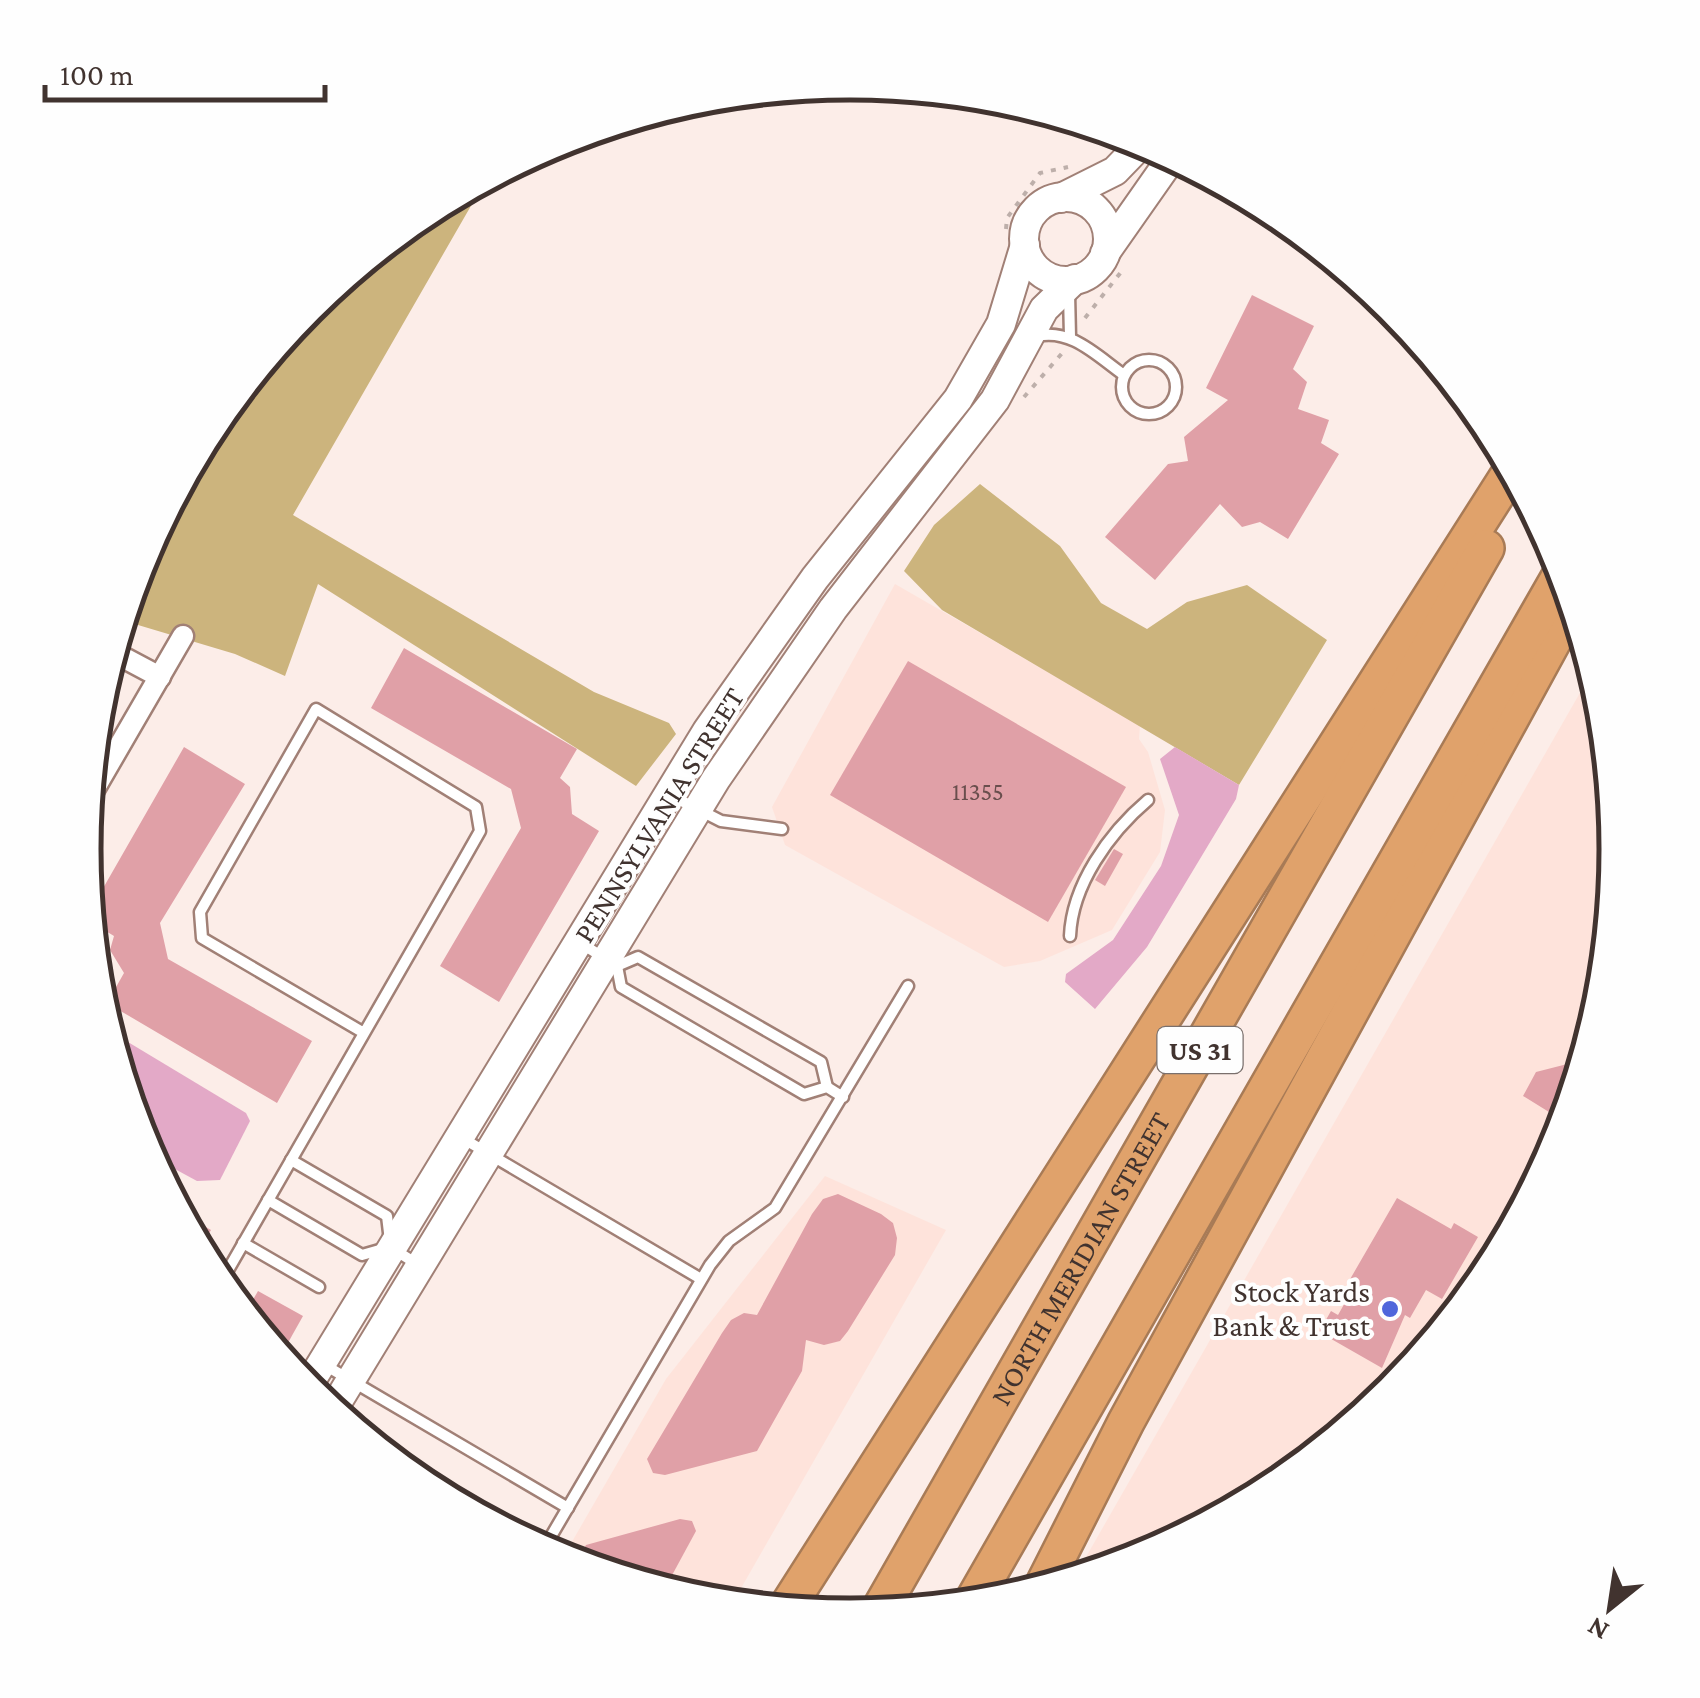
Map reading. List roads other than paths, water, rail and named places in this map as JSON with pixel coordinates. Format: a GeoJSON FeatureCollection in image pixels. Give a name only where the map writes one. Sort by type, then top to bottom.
{"type":"FeatureCollection","features":[{"type":"Feature","properties":{"kind":"highway"},"geometry":{"type":"LineString","coordinates":[[795,1595],[1503,483]]}},
{"type":"Feature","properties":{"kind":"highway","name":"NORTH MERIDIAN STREET"},"geometry":{"type":"LineString","coordinates":[[887,1596],[1513,501]]}},
{"type":"Feature","properties":{"kind":"highway","name":"US 31"},"geometry":{"type":"LineString","coordinates":[[982,1586],[1552,590]]}},
{"type":"Feature","properties":{"kind":"highway"},"geometry":{"type":"LineString","coordinates":[[1051,1570],[1126,1422],[1563,622]]}},
{"type":"Feature","properties":{"kind":"main road"},"geometry":{"type":"LineString","coordinates":[[1131,155],[1115,172],[1042,204],[1032,213],[1024,245],[1032,264],[1042,274],[1073,282],[1094,271],[1164,169]]}},
{"type":"Feature","properties":{"kind":"main road"},"geometry":{"type":"LineString","coordinates":[[1062,198],[1083,201],[1094,208],[1108,233],[1105,254]]}},
{"type":"Feature","properties":{"kind":"main road","name":"PENNSYLVANIA STREET"},"geometry":{"type":"LineString","coordinates":[[315,1374],[462,1138],[667,793],[804,592],[958,399],[1001,324],[1024,245]]}},
{"type":"Feature","properties":{"kind":"main road","name":"PENNSYLVANIA STREET"},"geometry":{"type":"LineString","coordinates":[[340,1397],[612,962],[697,810],[833,609],[995,400],[1023,341],[1044,309],[1073,282]]}},
{"type":"Feature","properties":{"kind":"street"},"geometry":{"type":"LineString","coordinates":[[105,770],[183,636]]}},
{"type":"Feature","properties":{"kind":"street"},"geometry":{"type":"LineString","coordinates":[[126,659],[160,677]]}},
{"type":"Feature","properties":{"kind":"lane"},"geometry":{"type":"LineString","coordinates":[[1070,336],[1073,282]]}},
{"type":"Feature","properties":{"kind":"lane"},"geometry":{"type":"LineString","coordinates":[[1023,341],[1054,333],[1070,336],[1124,374]]}},
{"type":"Feature","properties":{"kind":"lane"},"geometry":{"type":"LineString","coordinates":[[1144,361],[1160,363],[1176,382],[1173,400],[1159,413],[1141,414],[1126,403],[1124,374],[1144,361]]}},
{"type":"Feature","properties":{"kind":"lane"},"geometry":{"type":"LineString","coordinates":[[229,1268],[480,831],[476,808],[316,709],[200,912],[202,938],[364,1033]]}},
{"type":"Feature","properties":{"kind":"lane"},"geometry":{"type":"LineString","coordinates":[[667,793],[697,810],[742,826],[782,829]]}},
{"type":"Feature","properties":{"kind":"lane"},"geometry":{"type":"LineString","coordinates":[[1070,936],[1071,905],[1121,823],[1148,800]]}},
{"type":"Feature","properties":{"kind":"lane"},"geometry":{"type":"LineString","coordinates":[[577,941],[612,962],[620,987],[804,1094],[827,1088],[843,1097]]}},
{"type":"Feature","properties":{"kind":"lane"},"geometry":{"type":"LineString","coordinates":[[612,962],[638,957],[821,1062],[827,1088]]}},
{"type":"Feature","properties":{"kind":"lane"},"geometry":{"type":"LineString","coordinates":[[551,1536],[701,1279],[729,1241],[775,1208],[908,986]]}},
{"type":"Feature","properties":{"kind":"lane"},"geometry":{"type":"LineString","coordinates":[[462,1138],[701,1279]]}},
{"type":"Feature","properties":{"kind":"lane"},"geometry":{"type":"LineString","coordinates":[[291,1160],[387,1216],[392,1248]]}},
{"type":"Feature","properties":{"kind":"lane"},"geometry":{"type":"LineString","coordinates":[[268,1200],[362,1255],[392,1248],[422,1267]]}},
{"type":"Feature","properties":{"kind":"lane"},"geometry":{"type":"LineString","coordinates":[[244,1243],[319,1287]]}},
{"type":"Feature","properties":{"kind":"lane"},"geometry":{"type":"LineString","coordinates":[[322,1363],[568,1508]]}},
{"type":"Feature","properties":{"kind":"place","name":"Stock Yards Bank & Trust"},"geometry":{"type":"Point","coordinates":[1390,1309]}}]}
